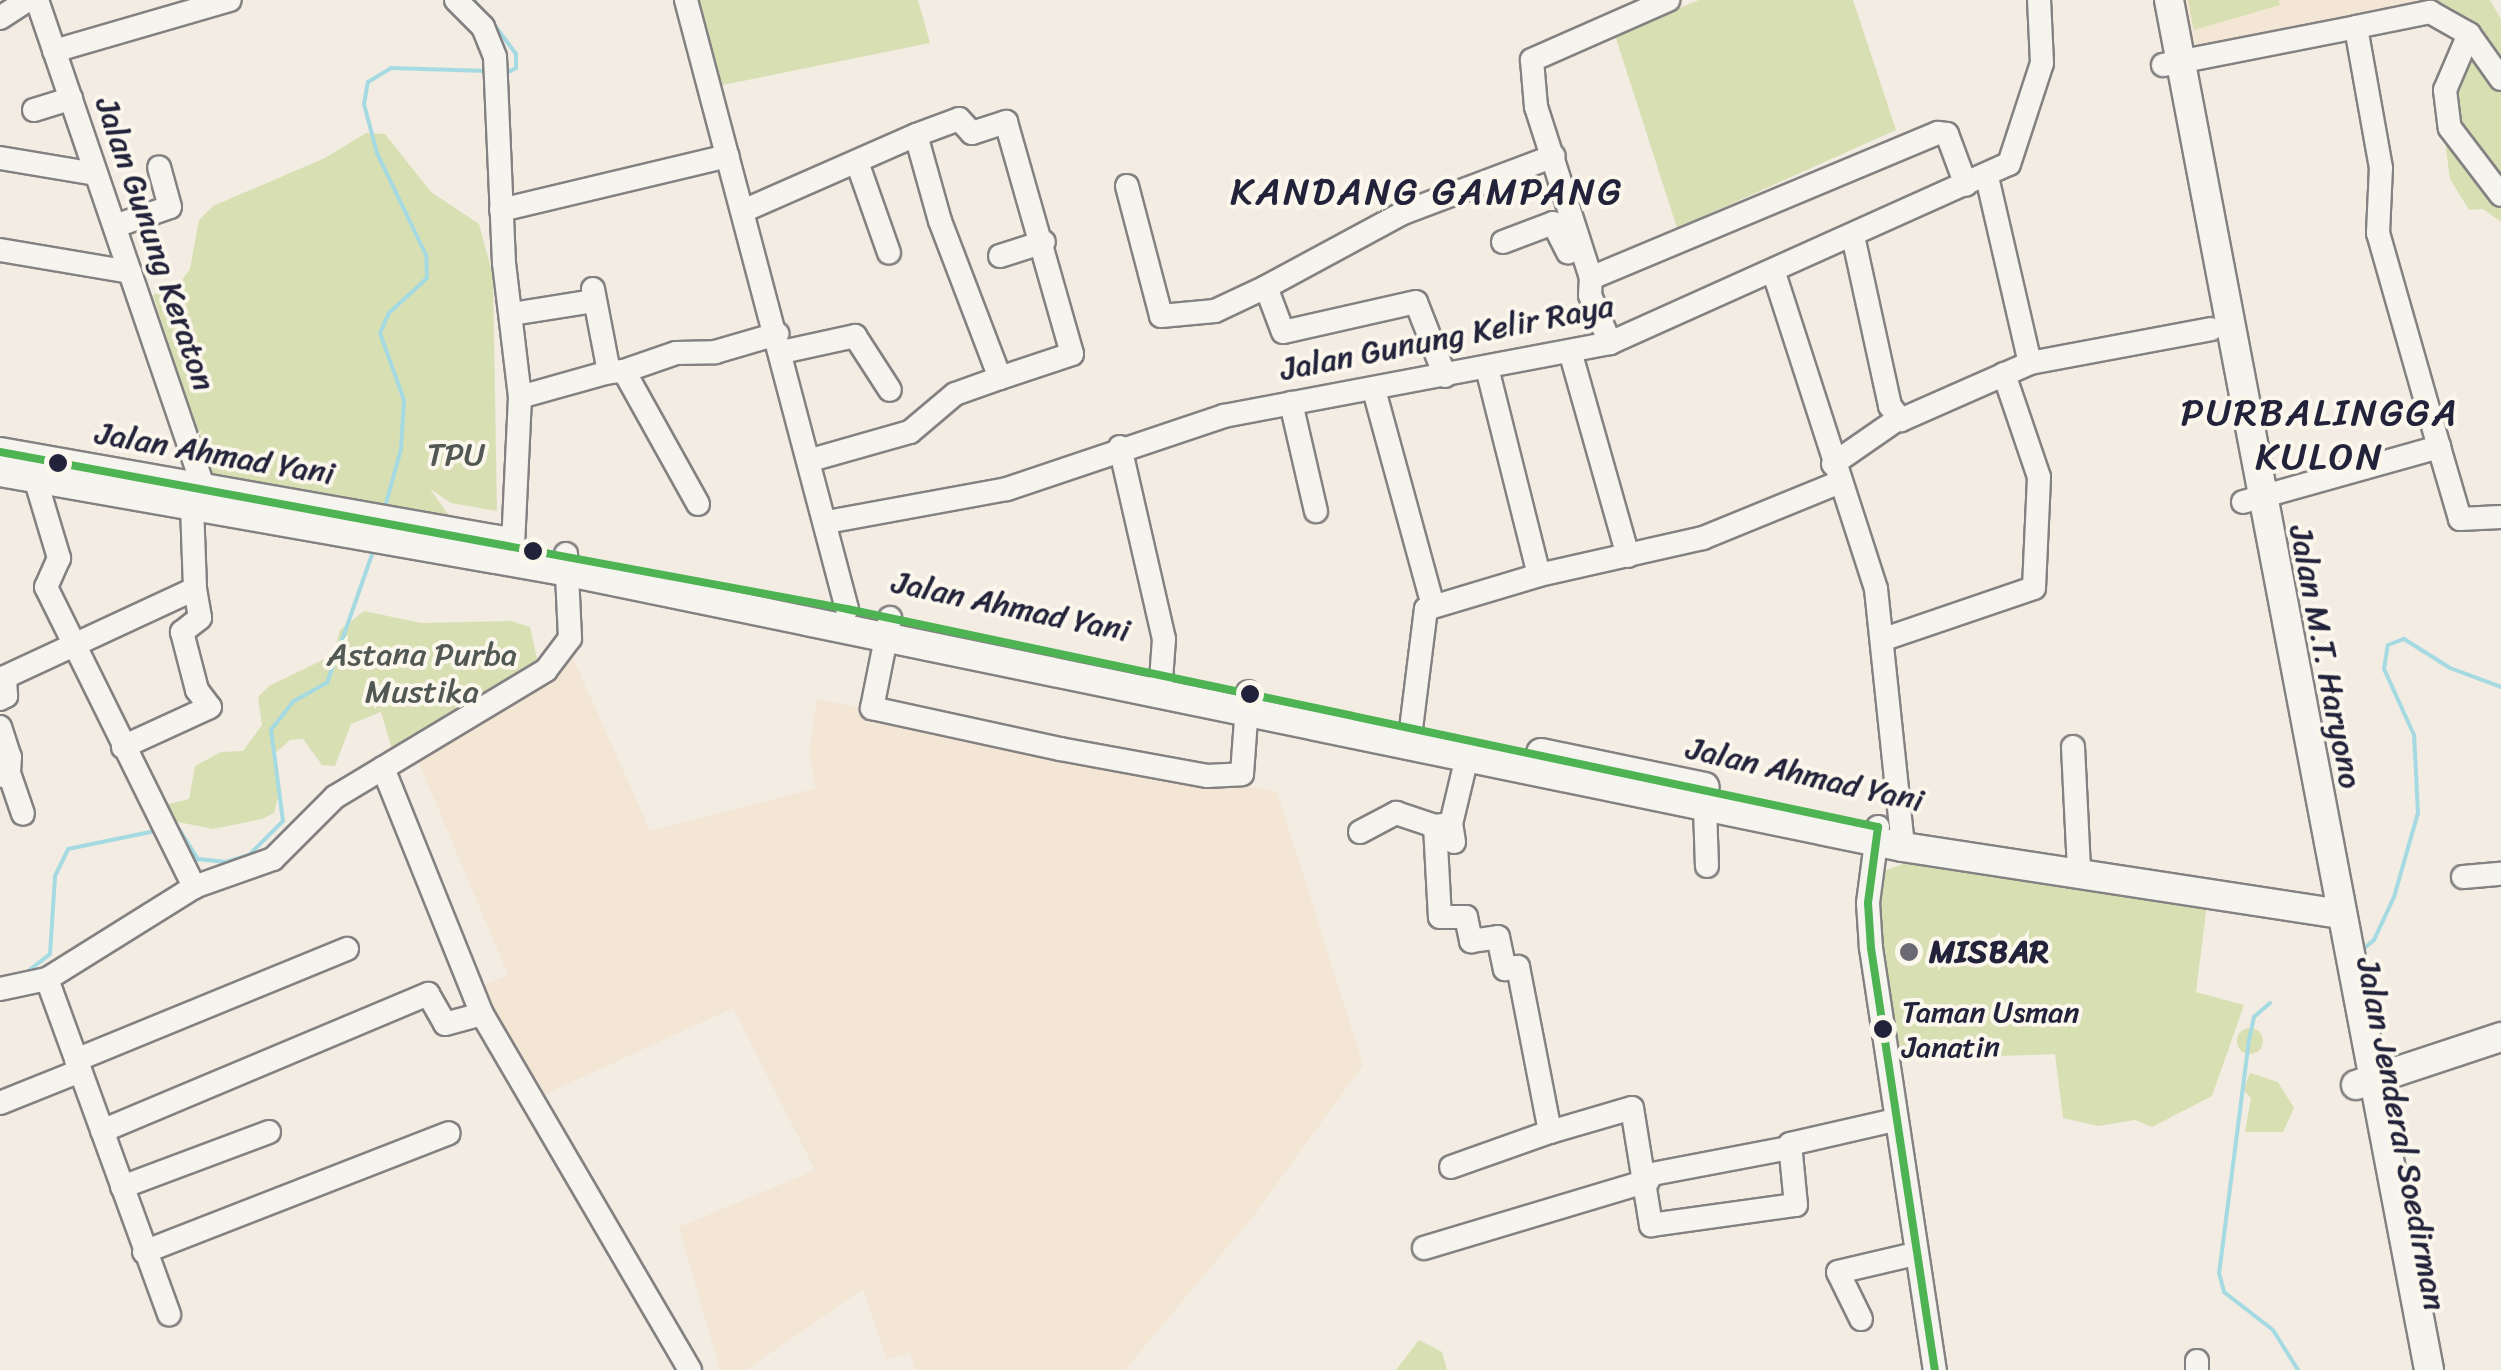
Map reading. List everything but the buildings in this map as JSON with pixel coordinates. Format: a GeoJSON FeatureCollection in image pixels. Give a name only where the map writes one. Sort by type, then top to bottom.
{"type":"FeatureCollection","features":[{"type":"Feature","properties":{"kind":"main road","name":"Jalan M.T. Haryono"},"geometry":{"type":"LineString","coordinates":[[2152,0],[2171,63],[2330,913]]}},
{"type":"Feature","properties":{"kind":"main road","name":"Jalan M.T. Haryono"},"geometry":{"type":"LineString","coordinates":[[2168,0],[2171,63],[2211,329],[2250,500]]}},
{"type":"Feature","properties":{"kind":"main road","name":"Jalan Ahmad Yani"},"geometry":{"type":"LineString","coordinates":[[0,452],[202,501]]}},
{"type":"Feature","properties":{"kind":"main road","name":"Jalan Ahmad Yani"},"geometry":{"type":"LineString","coordinates":[[0,472],[374,528],[848,609],[888,627]]}},
{"type":"Feature","properties":{"kind":"main road","name":"Jalan Ahmad Yani"},"geometry":{"type":"LineString","coordinates":[[374,528],[512,543],[565,562],[1890,838]]}},
{"type":"Feature","properties":{"kind":"main road","name":"Jalan Ahmad Yani"},"geometry":{"type":"LineString","coordinates":[[1410,736],[1467,757],[1705,806],[2330,913]]}},
{"type":"Feature","properties":{"kind":"main road","name":"Jalan Jenderal Soedirman"},"geometry":{"type":"LineString","coordinates":[[2330,913],[2429,1370]]}},
{"type":"Feature","properties":{"kind":"main road"},"geometry":{"type":"LineString","coordinates":[[2364,1082],[2501,1037]]}},
{"type":"Feature","properties":{"kind":"main road","name":"Jalan Jenderal Soedirman"},"geometry":{"type":"LineString","coordinates":[[2364,1082],[2412,1370]]}},
{"type":"Feature","properties":{"kind":"street"},"geometry":{"type":"LineString","coordinates":[[0,18],[28,0]]}},
{"type":"Feature","properties":{"kind":"street","name":"Jalan Gunung Keraton"},"geometry":{"type":"LineString","coordinates":[[37,0],[130,272],[202,501],[195,589],[201,615],[182,632],[194,684],[210,707],[123,747]]}},
{"type":"Feature","properties":{"kind":"street"},"geometry":{"type":"LineString","coordinates":[[54,51],[198,4],[230,0]]}},
{"type":"Feature","properties":{"kind":"street"},"geometry":{"type":"LineString","coordinates":[[456,0],[484,27],[496,66],[501,210],[520,396],[512,543]]}},
{"type":"Feature","properties":{"kind":"street"},"geometry":{"type":"LineString","coordinates":[[686,0],[848,609]]}},
{"type":"Feature","properties":{"kind":"street"},"geometry":{"type":"LineString","coordinates":[[1628,556],[1593,347],[1590,294],[1536,107],[1532,60],[1668,0]]}},
{"type":"Feature","properties":{"kind":"street","name":"Jalan Gunung Kelir Raya"},"geometry":{"type":"LineString","coordinates":[[827,522],[1007,490],[1120,447],[1228,415],[1593,347],[1774,273],[1976,181],[2014,159],[2042,64],[2039,0]]}},
{"type":"Feature","properties":{"kind":"street"},"geometry":{"type":"LineString","coordinates":[[2171,63],[2430,12],[2469,34],[2500,76]]}},
{"type":"Feature","properties":{"kind":"street"},"geometry":{"type":"LineString","coordinates":[[2356,27],[2382,168],[2378,233],[2460,519],[2501,517]]}},
{"type":"Feature","properties":{"kind":"street"},"geometry":{"type":"LineString","coordinates":[[2469,34],[2445,90],[2450,128],[2501,196]]}},
{"type":"Feature","properties":{"kind":"street"},"geometry":{"type":"LineString","coordinates":[[34,110],[71,99]]}},
{"type":"Feature","properties":{"kind":"street"},"geometry":{"type":"LineString","coordinates":[[743,211],[958,119],[972,134],[1008,123],[1074,352],[956,394],[903,435],[810,460]]}},
{"type":"Feature","properties":{"kind":"street"},"geometry":{"type":"LineString","coordinates":[[1583,266],[1938,133],[1946,134],[1976,181],[2030,363]]}},
{"type":"Feature","properties":{"kind":"street"},"geometry":{"type":"LineString","coordinates":[[916,136],[940,222],[1000,378]]}},
{"type":"Feature","properties":{"kind":"street"},"geometry":{"type":"LineString","coordinates":[[501,210],[728,156]]}},
{"type":"Feature","properties":{"kind":"street"},"geometry":{"type":"LineString","coordinates":[[0,158],[96,174]]}},
{"type":"Feature","properties":{"kind":"street"},"geometry":{"type":"LineString","coordinates":[[1127,186],[1158,312],[1167,318],[1209,313],[1266,287],[1403,212],[1549,158]]}},
{"type":"Feature","properties":{"kind":"street"},"geometry":{"type":"LineString","coordinates":[[857,162],[890,254]]}},
{"type":"Feature","properties":{"kind":"street"},"geometry":{"type":"LineString","coordinates":[[114,226],[170,207],[159,167]]}},
{"type":"Feature","properties":{"kind":"street"},"geometry":{"type":"LineString","coordinates":[[1503,242],[1553,223],[1583,266]]}},
{"type":"Feature","properties":{"kind":"street"},"geometry":{"type":"LineString","coordinates":[[1853,236],[1898,418]]}},
{"type":"Feature","properties":{"kind":"street"},"geometry":{"type":"LineString","coordinates":[[1000,256],[1044,242]]}},
{"type":"Feature","properties":{"kind":"street"},"geometry":{"type":"LineString","coordinates":[[0,250],[130,272]]}},
{"type":"Feature","properties":{"kind":"street"},"geometry":{"type":"LineString","coordinates":[[1774,273],[1835,474],[1870,564],[1884,639],[1890,838],[1870,932],[1935,1370]]}},
{"type":"Feature","properties":{"kind":"street"},"geometry":{"type":"LineString","coordinates":[[1266,287],[1283,332],[1418,303],[1445,376]]}},
{"type":"Feature","properties":{"kind":"street"},"geometry":{"type":"LineString","coordinates":[[512,314],[593,295],[616,372],[698,504]]}},
{"type":"Feature","properties":{"kind":"street"},"geometry":{"type":"LineString","coordinates":[[1410,736],[1422,614],[1432,606],[1737,525],[1835,474],[1898,418],[2030,363],[2211,329]]}},
{"type":"Feature","properties":{"kind":"street"},"geometry":{"type":"LineString","coordinates":[[520,396],[676,353],[855,336],[890,390]]}},
{"type":"Feature","properties":{"kind":"street"},"geometry":{"type":"LineString","coordinates":[[1487,368],[1539,575]]}},
{"type":"Feature","properties":{"kind":"street"},"geometry":{"type":"LineString","coordinates":[[1884,639],[2034,588],[2040,477],[2004,374]]}},
{"type":"Feature","properties":{"kind":"street"},"geometry":{"type":"LineString","coordinates":[[1374,390],[1432,606]]}},
{"type":"Feature","properties":{"kind":"street"},"geometry":{"type":"LineString","coordinates":[[1291,403],[1316,512]]}},
{"type":"Feature","properties":{"kind":"street"},"geometry":{"type":"LineString","coordinates":[[1120,447],[1164,639],[1162,684]]}},
{"type":"Feature","properties":{"kind":"street"},"geometry":{"type":"LineString","coordinates":[[2250,500],[2439,447]]}},
{"type":"Feature","properties":{"kind":"street"},"geometry":{"type":"LineString","coordinates":[[35,478],[59,558],[46,587],[70,643],[194,887]]}},
{"type":"Feature","properties":{"kind":"street"},"geometry":{"type":"LineString","coordinates":[[0,989],[47,979],[194,887],[273,859],[335,798],[560,658],[570,627],[565,562]]}},
{"type":"Feature","properties":{"kind":"street"},"geometry":{"type":"LineString","coordinates":[[0,699],[6,696],[2,678],[70,643],[195,589]]}},
{"type":"Feature","properties":{"kind":"street"},"geometry":{"type":"LineString","coordinates":[[888,627],[872,708],[1060,749],[1207,776],[1242,774],[1260,704]]}},
{"type":"Feature","properties":{"kind":"street"},"geometry":{"type":"LineString","coordinates":[[0,727],[5,775],[23,814]]}},
{"type":"Feature","properties":{"kind":"street"},"geometry":{"type":"LineString","coordinates":[[2073,747],[2079,871]]}},
{"type":"Feature","properties":{"kind":"street"},"geometry":{"type":"LineString","coordinates":[[1467,757],[1446,830],[1440,917],[1466,917],[1472,941],[1498,938],[1505,969],[1518,967],[1550,1132]]}},
{"type":"Feature","properties":{"kind":"street"},"geometry":{"type":"LineString","coordinates":[[383,768],[482,1014],[690,1370]]}},
{"type":"Feature","properties":{"kind":"street"},"geometry":{"type":"LineString","coordinates":[[1705,806],[1707,866]]}},
{"type":"Feature","properties":{"kind":"street"},"geometry":{"type":"LineString","coordinates":[[1360,832],[1396,813],[1446,830]]}},
{"type":"Feature","properties":{"kind":"street"},"geometry":{"type":"LineString","coordinates":[[2463,877],[2501,874]]}},
{"type":"Feature","properties":{"kind":"street"},"geometry":{"type":"LineString","coordinates":[[0,1102],[347,949]]}},
{"type":"Feature","properties":{"kind":"street"},"geometry":{"type":"LineString","coordinates":[[47,979],[169,1314]]}},
{"type":"Feature","properties":{"kind":"street"},"geometry":{"type":"LineString","coordinates":[[102,1131],[428,994],[445,1024],[482,1014]]}},
{"type":"Feature","properties":{"kind":"street"},"geometry":{"type":"LineString","coordinates":[[1451,1166],[1631,1107],[1648,1178],[1654,1226],[1794,1206],[1792,1142],[1896,1120]]}},
{"type":"Feature","properties":{"kind":"street"},"geometry":{"type":"LineString","coordinates":[[122,1187],[269,1132]]}},
{"type":"Feature","properties":{"kind":"street"},"geometry":{"type":"LineString","coordinates":[[144,1252],[449,1133]]}},
{"type":"Feature","properties":{"kind":"street"},"geometry":{"type":"LineString","coordinates":[[1424,1248],[1648,1178],[1790,1148]]}},
{"type":"Feature","properties":{"kind":"street"},"geometry":{"type":"LineString","coordinates":[[1862,1319],[1845,1296],[1840,1270],[1915,1254]]}},
{"type":"Feature","properties":{"kind":"shaded area"},"geometry":{"type":"Polygon","coordinates":[[[2179,0],[2434,0],[2189,57],[2179,0]]]}},
{"type":"Feature","properties":{"kind":"shaded area"},"geometry":{"type":"Polygon","coordinates":[[[572,656],[650,831],[816,788],[809,751],[817,699],[1277,792],[1363,1065],[1254,1215],[1125,1370],[915,1370],[910,1352],[887,1359],[863,1289],[746,1370],[720,1370],[679,1227],[815,1170],[733,1008],[541,1096],[482,986],[508,975],[417,758],[572,656]]]}},
{"type":"Feature","properties":{"kind":"green space"},"geometry":{"type":"Polygon","coordinates":[[[698,0],[918,0],[930,43],[718,86],[698,0]]]}},
{"type":"Feature","properties":{"kind":"green space"},"geometry":{"type":"Polygon","coordinates":[[[1699,0],[1853,0],[1896,130],[1677,228],[1615,35],[1699,0]]]}},
{"type":"Feature","properties":{"kind":"green space"},"geometry":{"type":"Polygon","coordinates":[[[2188,0],[2279,0],[2280,5],[2194,30],[2188,0]]]}},
{"type":"Feature","properties":{"kind":"green space"},"geometry":{"type":"Polygon","coordinates":[[[2422,0],[2490,0],[2501,19],[2501,222],[2483,209],[2469,210],[2450,179],[2436,75],[2458,41],[2429,23],[2422,0]]]}},
{"type":"Feature","properties":{"kind":"green space","name":"TPU"},"geometry":{"type":"Polygon","coordinates":[[[366,133],[385,134],[431,192],[479,224],[493,276],[497,511],[451,503],[430,489],[450,517],[209,473],[153,295],[179,284],[190,269],[199,220],[213,206],[325,158],[366,133]]]}},
{"type":"Feature","properties":{"kind":"green space","name":"Astana Purba Mustika"},"geometry":{"type":"Polygon","coordinates":[[[364,611],[421,623],[511,621],[530,627],[538,663],[392,749],[381,712],[351,724],[335,766],[322,765],[303,739],[290,740],[274,754],[278,798],[274,813],[262,819],[213,829],[168,820],[169,804],[189,799],[195,766],[221,752],[243,751],[262,725],[258,697],[269,686],[333,655],[340,630],[364,611]]]}},
{"type":"Feature","properties":{"kind":"green space"},"geometry":{"type":"Polygon","coordinates":[[[1911,861],[2207,904],[2196,992],[2244,1005],[2212,1096],[2152,1127],[2135,1120],[2098,1126],[2063,1118],[2055,1054],[1899,1060],[1876,886],[1881,872],[1911,861]]]}},
{"type":"Feature","properties":{"kind":"green space"},"geometry":{"type":"Polygon","coordinates":[[[2250,1028],[2259,1032],[2263,1041],[2259,1050],[2250,1054],[2241,1050],[2237,1041],[2241,1032],[2250,1028]]]}},
{"type":"Feature","properties":{"kind":"green space"},"geometry":{"type":"Polygon","coordinates":[[[2250,1073],[2278,1082],[2294,1108],[2283,1132],[2245,1132],[2251,1098],[2243,1090],[2250,1073]]]}},
{"type":"Feature","properties":{"kind":"green space"},"geometry":{"type":"Polygon","coordinates":[[[1419,1340],[1442,1352],[1447,1370],[1396,1370],[1419,1340]]]}},
{"type":"Feature","properties":{"kind":"waterway"},"geometry":{"type":"LineString","coordinates":[[474,0],[486,15]]}},
{"type":"Feature","properties":{"kind":"waterway"},"geometry":{"type":"LineString","coordinates":[[492,22],[516,54],[516,68],[506,73]]}},
{"type":"Feature","properties":{"kind":"waterway"},"geometry":{"type":"LineString","coordinates":[[384,511],[401,449],[404,400],[380,333],[389,313],[427,278],[426,255],[377,153],[364,104],[368,82],[391,68],[487,71]]}},
{"type":"Feature","properties":{"kind":"waterway"},"geometry":{"type":"LineString","coordinates":[[179,829],[198,859],[226,862],[249,855],[283,821],[271,730],[294,701],[327,683],[374,549]]}},
{"type":"Feature","properties":{"kind":"waterway"},"geometry":{"type":"LineString","coordinates":[[2360,952],[2374,940],[2394,897],[2418,813],[2414,735],[2384,669],[2388,645],[2404,639],[2450,668],[2501,687]]}},
{"type":"Feature","properties":{"kind":"waterway"},"geometry":{"type":"LineString","coordinates":[[27,972],[50,954],[55,876],[68,849],[155,831]]}},
{"type":"Feature","properties":{"kind":"waterway"},"geometry":{"type":"LineString","coordinates":[[2270,1003],[2254,1017],[2249,1040],[2219,1273],[2224,1292],[2273,1330],[2298,1370]]}},
{"type":"Feature","properties":{"kind":"transit line"},"geometry":{"type":"LineString","coordinates":[[0,452],[847,609],[1878,827],[1868,903],[1871,948],[1935,1370]]}},
{"type":"Feature","properties":{"kind":"place","name":"MISBAR"},"geometry":{"type":"Point","coordinates":[1909,952]}},
{"type":"Feature","properties":{"kind":"place","name":"Taman Usman Janatin"},"geometry":{"type":"Point","coordinates":[1883,1029]}},
{"type":"Feature","properties":{"kind":"district","name":"KANDANG GAMPANG"},"geometry":{"type":"Point","coordinates":[1427,192]}},
{"type":"Feature","properties":{"kind":"district","name":"PURBALINGGA KULON"},"geometry":{"type":"Point","coordinates":[2320,434]}}]}
